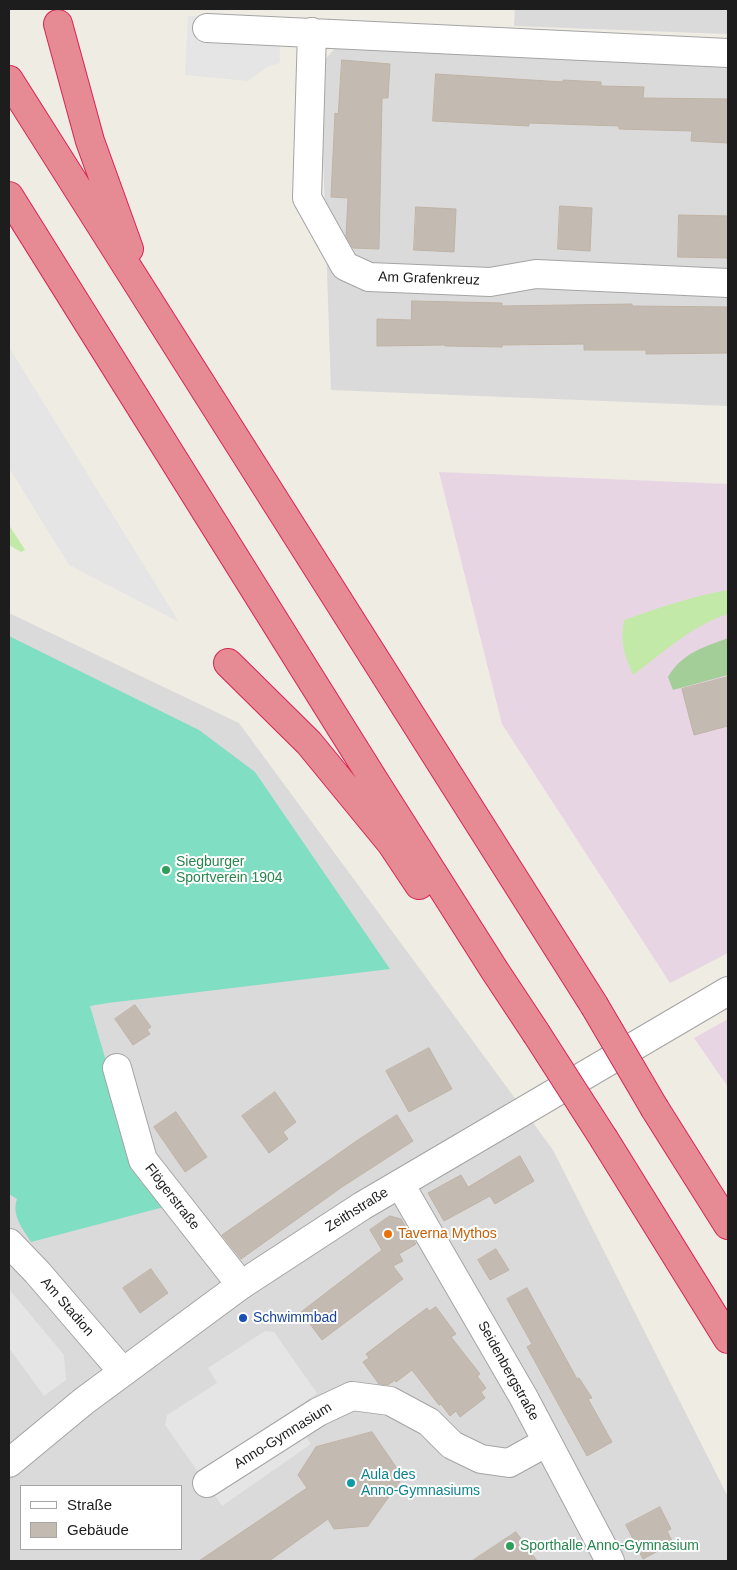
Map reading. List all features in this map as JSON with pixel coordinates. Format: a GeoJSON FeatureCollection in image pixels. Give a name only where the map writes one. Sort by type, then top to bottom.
{"type":"FeatureCollection","features":[{"type":"Feature","properties":{"kind":"highway"},"geometry":{"type":"LineString","coordinates":[[58,24],[90,141],[148,300]]}},
{"type":"Feature","properties":{"kind":"highway"},"geometry":{"type":"LineString","coordinates":[[9,80],[594,1005],[655,1109],[728,1226]]}},
{"type":"Feature","properties":{"kind":"highway"},"geometry":{"type":"LineString","coordinates":[[9,196],[495,971],[604,1139],[728,1339]]}},
{"type":"Feature","properties":{"kind":"highway"},"geometry":{"type":"LineString","coordinates":[[228,663],[309,743],[391,843],[420,887],[495,971]]}},
{"type":"Feature","properties":{"kind":"street"},"geometry":{"type":"LineString","coordinates":[[207,28],[728,53]]}},
{"type":"Feature","properties":{"kind":"street","name":"Am Grafenkreuz"},"geometry":{"type":"LineString","coordinates":[[312,32],[307,198],[344,266],[368,277],[490,282],[536,274],[728,282]]}},
{"type":"Feature","properties":{"kind":"street","name":"Zeithstraße"},"geometry":{"type":"LineString","coordinates":[[9,1463],[84,1401],[241,1286],[400,1184],[728,991]]}},
{"type":"Feature","properties":{"kind":"street","name":"Flögerstraße"},"geometry":{"type":"LineString","coordinates":[[117,1068],[144,1160],[241,1286]]}},
{"type":"Feature","properties":{"kind":"street","name":"Seidenbergstraße"},"geometry":{"type":"LineString","coordinates":[[400,1184],[524,1398],[610,1561]]}},
{"type":"Feature","properties":{"kind":"street","name":"Am Stadion"},"geometry":{"type":"LineString","coordinates":[[9,1243],[123,1372]]}},
{"type":"Feature","properties":{"kind":"street","name":"Anno-Gymnasium"},"geometry":{"type":"LineString","coordinates":[[208,1483],[318,1412],[352,1396],[390,1401],[429,1422],[452,1445],[481,1460],[509,1463],[547,1442]]}},
{"type":"Feature","properties":{"kind":"shaded area"},"geometry":{"type":"Polygon","coordinates":[[[515,9],[728,9],[728,34],[514,26],[515,9]]]}},
{"type":"Feature","properties":{"kind":"shaded area"},"geometry":{"type":"Polygon","coordinates":[[[188,16],[279,20],[280,63],[267,67],[248,81],[185,75],[188,16]]]}},
{"type":"Feature","properties":{"kind":"shaded area"},"geometry":{"type":"Polygon","coordinates":[[[337,46],[728,65],[728,406],[331,390],[320,65],[337,46]]]}},
{"type":"Feature","properties":{"kind":"shaded area"},"geometry":{"type":"Polygon","coordinates":[[[9,347],[179,622],[69,565],[9,468],[9,347]]]}},
{"type":"Feature","properties":{"kind":"shaded area"},"geometry":{"type":"Polygon","coordinates":[[[439,472],[728,484],[728,953],[670,983],[502,724],[439,472]]]}},
{"type":"Feature","properties":{"kind":"shaded area"},"geometry":{"type":"Polygon","coordinates":[[[9,613],[239,723],[553,1150],[728,1497],[728,1561],[9,1561],[9,613]]]}},
{"type":"Feature","properties":{"kind":"shaded area"},"geometry":{"type":"Polygon","coordinates":[[[728,1019],[728,1087],[694,1038],[728,1019]]]}},
{"type":"Feature","properties":{"kind":"shaded area"},"geometry":{"type":"Polygon","coordinates":[[[9,1289],[64,1355],[66,1380],[44,1396],[9,1348],[9,1289]]]}},
{"type":"Feature","properties":{"kind":"shaded area"},"geometry":{"type":"Polygon","coordinates":[[[265,1331],[274,1332],[317,1393],[289,1413],[311,1444],[222,1506],[165,1425],[167,1415],[217,1383],[208,1368],[265,1331]]]}},
{"type":"Feature","properties":{"kind":"green space"},"geometry":{"type":"Polygon","coordinates":[[[9,525],[25,550],[21,552],[9,545],[9,525]]]}},
{"type":"Feature","properties":{"kind":"green space"},"geometry":{"type":"Polygon","coordinates":[[[728,590],[728,614],[714,619],[690,633],[633,675],[627,660],[622,636],[624,620],[689,599],[728,590]]]}},
{"type":"Feature","properties":{"kind":"green space","name":"Siegburger Sportverein 1904"},"geometry":{"type":"Polygon","coordinates":[[[9,636],[199,730],[255,772],[390,969],[90,1006],[141,1182],[164,1207],[31,1242],[21,1227],[17,1216],[17,1199],[9,1194],[9,636]]]}},
{"type":"Feature","properties":{"kind":"green space"},"geometry":{"type":"Polygon","coordinates":[[[728,638],[728,675],[673,690],[668,677],[680,662],[694,652],[728,638]]]}},
{"type":"Feature","properties":{"kind":"building"},"geometry":{"type":"Polygon","coordinates":[[[342,60],[390,64],[388,98],[382,98],[379,249],[353,248],[346,236],[348,198],[331,197],[335,113],[338,114],[342,60]]]}},
{"type":"Feature","properties":{"kind":"building"},"geometry":{"type":"Polygon","coordinates":[[[436,74],[563,82],[563,80],[601,82],[601,86],[644,87],[643,98],[728,99],[728,143],[691,141],[692,131],[619,129],[619,126],[529,123],[529,126],[433,121],[436,74]]]}},
{"type":"Feature","properties":{"kind":"building"},"geometry":{"type":"Polygon","coordinates":[[[560,206],[592,208],[590,251],[558,249],[560,206]]]}},
{"type":"Feature","properties":{"kind":"building"},"geometry":{"type":"Polygon","coordinates":[[[416,207],[456,209],[454,252],[414,250],[416,207]]]}},
{"type":"Feature","properties":{"kind":"building"},"geometry":{"type":"Polygon","coordinates":[[[679,215],[728,216],[728,258],[678,257],[679,215]]]}},
{"type":"Feature","properties":{"kind":"building"},"geometry":{"type":"Polygon","coordinates":[[[412,301],[502,303],[502,306],[632,304],[632,306],[728,307],[728,353],[646,354],[646,350],[584,350],[584,344],[502,345],[502,347],[445,345],[377,346],[377,319],[411,320],[412,301]]]}},
{"type":"Feature","properties":{"kind":"building"},"geometry":{"type":"Polygon","coordinates":[[[728,677],[728,726],[694,735],[682,689],[728,677]]]}},
{"type":"Feature","properties":{"kind":"building"},"geometry":{"type":"Polygon","coordinates":[[[135,1005],[151,1027],[147,1030],[150,1034],[133,1045],[115,1019],[135,1005]]]}},
{"type":"Feature","properties":{"kind":"building"},"geometry":{"type":"Polygon","coordinates":[[[429,1048],[452,1089],[409,1112],[386,1071],[429,1048]]]}},
{"type":"Feature","properties":{"kind":"building"},"geometry":{"type":"Polygon","coordinates":[[[275,1092],[296,1122],[283,1132],[288,1139],[269,1153],[242,1116],[275,1092]]]}},
{"type":"Feature","properties":{"kind":"building"},"geometry":{"type":"Polygon","coordinates":[[[176,1112],[207,1157],[185,1172],[154,1127],[176,1112]]]}},
{"type":"Feature","properties":{"kind":"building"},"geometry":{"type":"Polygon","coordinates":[[[397,1115],[413,1141],[342,1187],[241,1259],[222,1235],[397,1115]]]}},
{"type":"Feature","properties":{"kind":"building"},"geometry":{"type":"Polygon","coordinates":[[[520,1156],[534,1181],[495,1204],[490,1196],[444,1221],[428,1193],[461,1175],[468,1187],[520,1156]]]}},
{"type":"Feature","properties":{"kind":"building"},"geometry":{"type":"Polygon","coordinates":[[[390,1216],[401,1219],[416,1244],[399,1254],[403,1261],[393,1266],[403,1279],[322,1340],[301,1312],[382,1250],[370,1230],[390,1216]]]}},
{"type":"Feature","properties":{"kind":"building"},"geometry":{"type":"Polygon","coordinates":[[[496,1249],[509,1270],[490,1280],[478,1260],[496,1249]]]}},
{"type":"Feature","properties":{"kind":"building"},"geometry":{"type":"Polygon","coordinates":[[[151,1269],[168,1293],[140,1313],[123,1288],[151,1269]]]}},
{"type":"Feature","properties":{"kind":"building"},"geometry":{"type":"Polygon","coordinates":[[[527,1288],[577,1379],[579,1378],[592,1398],[588,1399],[612,1442],[587,1456],[527,1347],[532,1344],[507,1299],[527,1288]]]}},
{"type":"Feature","properties":{"kind":"building"},"geometry":{"type":"Polygon","coordinates":[[[436,1307],[456,1334],[451,1337],[480,1374],[477,1376],[486,1388],[481,1392],[485,1398],[460,1417],[456,1411],[450,1416],[412,1370],[396,1382],[395,1380],[388,1385],[379,1384],[363,1362],[369,1358],[366,1354],[408,1322],[427,1308],[429,1311],[436,1307]]]}},
{"type":"Feature","properties":{"kind":"building","name":"Aula des Anno-Gymnasiums"},"geometry":{"type":"Polygon","coordinates":[[[372,1432],[403,1477],[368,1526],[334,1529],[328,1519],[269,1561],[199,1561],[307,1488],[298,1475],[316,1447],[372,1432]]]}},
{"type":"Feature","properties":{"kind":"building"},"geometry":{"type":"Polygon","coordinates":[[[660,1507],[671,1529],[667,1531],[673,1543],[643,1559],[626,1525],[660,1507]]]}},
{"type":"Feature","properties":{"kind":"building","name":"Sporthalle Anno-Gymnasium"},"geometry":{"type":"Polygon","coordinates":[[[516,1532],[537,1561],[472,1561],[516,1532]]]}},
{"type":"Feature","properties":{"kind":"place","name":"Siegburger Sportverein 1904"},"geometry":{"type":"Point","coordinates":[166,870]}},
{"type":"Feature","properties":{"kind":"place","name":"Taverna Mythos"},"geometry":{"type":"Point","coordinates":[388,1234]}},
{"type":"Feature","properties":{"kind":"place","name":"Schwimmbad"},"geometry":{"type":"Point","coordinates":[243,1318]}},
{"type":"Feature","properties":{"kind":"place","name":"Aula des Anno-Gymnasiums"},"geometry":{"type":"Point","coordinates":[351,1483]}},
{"type":"Feature","properties":{"kind":"place","name":"Sporthalle Anno-Gymnasium"},"geometry":{"type":"Point","coordinates":[510,1546]}}]}
